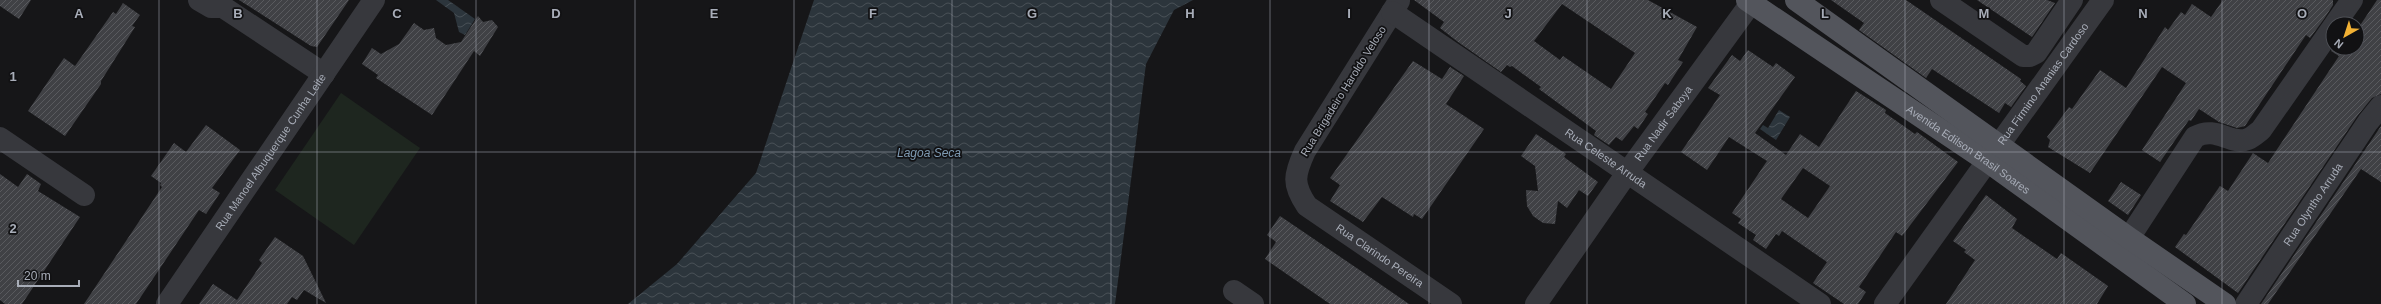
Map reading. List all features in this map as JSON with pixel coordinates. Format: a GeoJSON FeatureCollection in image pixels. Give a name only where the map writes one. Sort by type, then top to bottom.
{"type":"FeatureCollection","features":[{"type":"Feature","properties":{"kind":"main road","name":"Avenida Edilson Brasil Soares"},"geometry":{"type":"LineString","coordinates":[[1796,0],[2185,304]]}},
{"type":"Feature","properties":{"kind":"main road","name":"Avenida Edilson Brasil Soares"},"geometry":{"type":"LineString","coordinates":[[1757,3],[2129,238],[2225,304]]}},
{"type":"Feature","properties":{"kind":"street"},"geometry":{"type":"LineString","coordinates":[[199,0],[211,8],[223,7],[324,74]]}},
{"type":"Feature","properties":{"kind":"street","name":"Rua Manoel Albuquerque Cunha Leite"},"geometry":{"type":"LineString","coordinates":[[167,304],[374,0]]}},
{"type":"Feature","properties":{"kind":"street"},"geometry":{"type":"LineString","coordinates":[[1941,0],[2023,56],[2030,56],[2036,53],[2072,0]]}},
{"type":"Feature","properties":{"kind":"street","name":"Rua Firmino Ananias Cardoso"},"geometry":{"type":"LineString","coordinates":[[1885,304],[2103,0]]}},
{"type":"Feature","properties":{"kind":"street"},"geometry":{"type":"LineString","coordinates":[[2341,16],[2352,0]]}},
{"type":"Feature","properties":{"kind":"street","name":"Rua Nadir Saboya"},"geometry":{"type":"LineString","coordinates":[[1536,304],[1627,173],[1757,3]]}},
{"type":"Feature","properties":{"kind":"street","name":"Rua Celeste Arruda"},"geometry":{"type":"LineString","coordinates":[[1396,6],[1627,173],[1820,304]]}},
{"type":"Feature","properties":{"kind":"street","name":"Rua Brigadeiro Haroldo Veloso"},"geometry":{"type":"LineString","coordinates":[[1308,206],[1295,183],[1298,167],[1305,151],[1396,6]]}},
{"type":"Feature","properties":{"kind":"street"},"geometry":{"type":"LineString","coordinates":[[2129,238],[2195,137],[2203,133],[2212,132],[2240,140],[2247,140],[2261,130],[2325,38]]}},
{"type":"Feature","properties":{"kind":"street","name":"Rua Olyntho Arruda"},"geometry":{"type":"LineString","coordinates":[[2246,304],[2368,122],[2381,106]]}},
{"type":"Feature","properties":{"kind":"street"},"geometry":{"type":"LineString","coordinates":[[0,138],[84,195]]}},
{"type":"Feature","properties":{"kind":"street","name":"Rua Clarindo Pereira"},"geometry":{"type":"LineString","coordinates":[[1308,206],[1451,304]]}},
{"type":"Feature","properties":{"kind":"street"},"geometry":{"type":"LineString","coordinates":[[1234,290],[1253,304]]}},
{"type":"Feature","properties":{"kind":"shaded area"},"geometry":{"type":"Polygon","coordinates":[[[341,93],[420,148],[354,245],[275,190],[341,93]]]}},
{"type":"Feature","properties":{"kind":"water"},"geometry":{"type":"Polygon","coordinates":[[[436,0],[448,0],[475,19],[465,35],[459,32],[454,13],[436,0]]]}},
{"type":"Feature","properties":{"kind":"water","name":"Lagoa Seca"},"geometry":{"type":"Polygon","coordinates":[[[814,0],[1193,0],[1174,10],[1146,64],[1115,304],[628,304],[677,264],[756,173],[814,0]]]}},
{"type":"Feature","properties":{"kind":"water"},"geometry":{"type":"Polygon","coordinates":[[[1779,110],[1790,117],[1776,140],[1760,129],[1763,125],[1768,128],[1779,110]]]}},
{"type":"Feature","properties":{"kind":"building"},"geometry":{"type":"Polygon","coordinates":[[[0,0],[31,0],[19,19],[0,6],[0,0]]]}},
{"type":"Feature","properties":{"kind":"building"},"geometry":{"type":"Polygon","coordinates":[[[239,0],[349,0],[317,47],[311,46],[239,0]]]}},
{"type":"Feature","properties":{"kind":"building"},"geometry":{"type":"Polygon","coordinates":[[[1414,0],[1648,0],[1697,27],[1678,60],[1683,62],[1668,85],[1665,83],[1645,112],[1648,114],[1638,129],[1634,126],[1622,141],[1616,137],[1609,145],[1594,135],[1596,131],[1539,89],[1541,87],[1512,66],[1510,67],[1507,65],[1501,72],[1458,42],[1440,28],[1444,22],[1414,0]],[[1562,4],[1534,41],[1560,60],[1563,56],[1611,89],[1635,53],[1562,4]]]}},
{"type":"Feature","properties":{"kind":"building"},"geometry":{"type":"Polygon","coordinates":[[[1831,0],[1906,0],[2021,79],[2020,81],[2026,86],[2011,107],[2005,103],[1999,113],[1932,69],[1926,78],[1859,30],[1864,23],[1831,0]]]}},
{"type":"Feature","properties":{"kind":"building"},"geometry":{"type":"Polygon","coordinates":[[[1977,0],[2047,0],[2055,3],[2032,37],[1977,0]]]}},
{"type":"Feature","properties":{"kind":"building"},"geometry":{"type":"Polygon","coordinates":[[[2223,0],[2333,0],[2333,5],[2324,19],[2310,38],[2306,35],[2245,126],[2237,128],[2219,122],[2199,109],[2191,121],[2189,120],[2160,162],[2142,150],[2186,83],[2162,67],[2090,173],[2048,147],[2050,140],[2047,137],[2069,107],[2072,109],[2100,70],[2126,88],[2165,27],[2168,30],[2181,12],[2185,15],[2192,4],[2211,17],[2223,0]]]}},
{"type":"Feature","properties":{"kind":"building"},"geometry":{"type":"Polygon","coordinates":[[[2377,0],[2381,0],[2381,94],[2372,98],[2358,115],[2238,293],[2175,247],[2184,234],[2186,235],[2220,186],[2228,191],[2253,153],[2268,163],[2339,56],[2365,56],[2365,18],[2377,0]]]}},
{"type":"Feature","properties":{"kind":"building"},"geometry":{"type":"Polygon","coordinates":[[[123,3],[140,15],[132,26],[135,27],[101,81],[101,84],[65,136],[28,111],[64,58],[75,66],[113,12],[116,14],[123,3]]]}},
{"type":"Feature","properties":{"kind":"building"},"geometry":{"type":"Polygon","coordinates":[[[478,16],[483,22],[492,20],[498,27],[480,56],[474,51],[432,115],[376,78],[378,75],[362,64],[372,48],[381,54],[399,44],[414,23],[424,30],[434,28],[436,38],[446,45],[461,42],[478,16]]]}},
{"type":"Feature","properties":{"kind":"building"},"geometry":{"type":"Polygon","coordinates":[[[1748,50],[1773,67],[1776,63],[1795,77],[1755,133],[1786,155],[1800,134],[1819,147],[1856,91],[1886,110],[1885,113],[1915,134],[1917,132],[1958,162],[1902,236],[1896,232],[1859,287],[1866,292],[1858,304],[1844,304],[1813,283],[1827,262],[1782,231],[1779,236],[1776,234],[1766,249],[1753,240],[1756,235],[1738,223],[1741,219],[1732,213],[1767,161],[1729,137],[1707,170],[1681,152],[1720,95],[1708,88],[1732,55],[1740,61],[1748,50]],[[1803,168],[1781,199],[1808,218],[1830,186],[1803,168]]]}},
{"type":"Feature","properties":{"kind":"building"},"geometry":{"type":"Polygon","coordinates":[[[1413,61],[1442,79],[1450,67],[1464,76],[1446,104],[1484,129],[1422,219],[1414,214],[1413,217],[1382,197],[1363,222],[1330,201],[1340,185],[1330,178],[1413,61]]]}},
{"type":"Feature","properties":{"kind":"building"},"geometry":{"type":"Polygon","coordinates":[[[206,125],[240,150],[212,188],[220,193],[206,214],[199,210],[136,304],[84,304],[162,187],[160,185],[161,183],[151,176],[174,143],[186,152],[206,125]]]}},
{"type":"Feature","properties":{"kind":"building"},"geometry":{"type":"Polygon","coordinates":[[[2381,126],[2381,182],[2361,169],[2268,304],[2261,304],[2381,126]]]}},
{"type":"Feature","properties":{"kind":"building"},"geometry":{"type":"Polygon","coordinates":[[[1536,134],[1566,154],[1564,157],[1598,182],[1588,196],[1579,190],[1567,208],[1558,201],[1555,224],[1543,223],[1533,216],[1527,206],[1526,190],[1538,191],[1535,166],[1521,156],[1536,134]]]}},
{"type":"Feature","properties":{"kind":"building"},"geometry":{"type":"Polygon","coordinates":[[[0,174],[18,187],[27,174],[41,184],[38,191],[80,217],[22,304],[5,304],[0,300],[0,174]]]}},
{"type":"Feature","properties":{"kind":"building"},"geometry":{"type":"Polygon","coordinates":[[[2121,182],[2141,195],[2128,215],[2108,201],[2121,182]]]}},
{"type":"Feature","properties":{"kind":"building"},"geometry":{"type":"Polygon","coordinates":[[[1986,195],[2017,219],[2012,228],[2057,259],[2061,253],[2108,286],[2097,304],[1946,304],[1975,260],[1964,252],[1966,250],[1953,241],[1986,195]]]}},
{"type":"Feature","properties":{"kind":"building"},"geometry":{"type":"Polygon","coordinates":[[[1280,216],[1409,304],[1330,304],[1265,259],[1276,242],[1267,235],[1280,216]]]}},
{"type":"Feature","properties":{"kind":"building"},"geometry":{"type":"Polygon","coordinates":[[[275,237],[303,256],[326,303],[304,290],[297,300],[292,297],[287,304],[199,304],[213,284],[237,300],[262,263],[259,260],[275,237]]]}}]}
